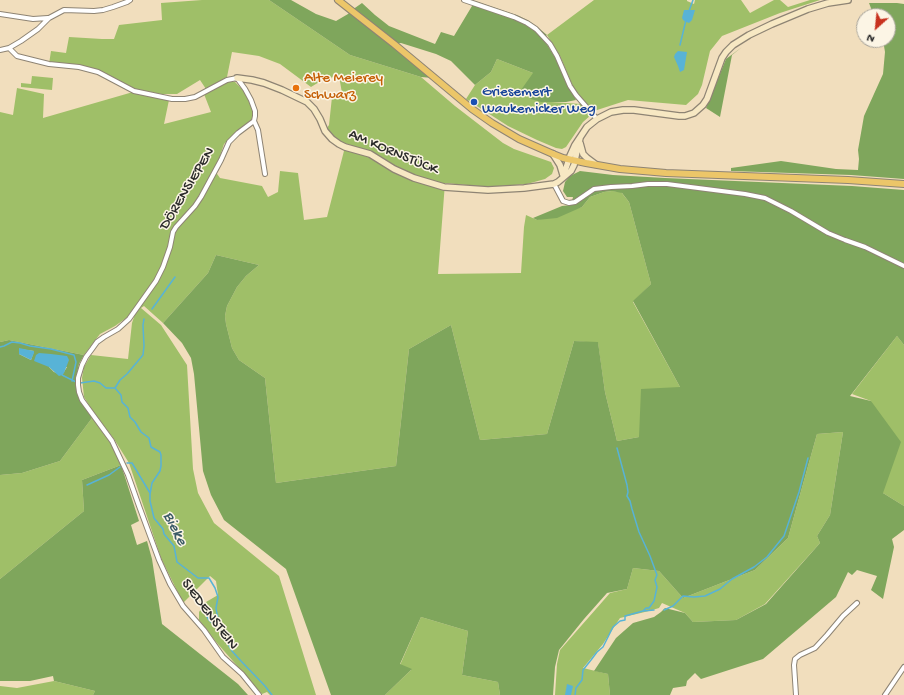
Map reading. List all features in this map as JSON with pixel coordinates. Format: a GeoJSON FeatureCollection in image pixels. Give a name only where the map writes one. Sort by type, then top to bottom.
{"type":"FeatureCollection","features":[{"type":"Feature","properties":{"kind":"main road"},"geometry":{"type":"LineString","coordinates":[[338,0],[394,44],[472,110],[513,136],[552,154],[596,165],[620,169],[666,173],[848,180],[904,184]]}},
{"type":"Feature","properties":{"kind":"street"},"geometry":{"type":"LineString","coordinates":[[0,50],[9,48],[21,42],[48,18],[64,10],[104,10],[130,0]]}},
{"type":"Feature","properties":{"kind":"street"},"geometry":{"type":"LineString","coordinates":[[464,0],[514,17],[536,29],[547,40],[557,56],[570,86],[576,95],[597,118]]}},
{"type":"Feature","properties":{"kind":"street"},"geometry":{"type":"LineString","coordinates":[[572,160],[580,138],[587,127],[597,118],[610,112],[623,110],[679,116],[694,113],[707,99],[722,58],[733,45],[772,24],[808,9],[828,3],[848,0]]}},
{"type":"Feature","properties":{"kind":"street"},"geometry":{"type":"LineString","coordinates":[[0,14],[33,19],[48,18]]}},
{"type":"Feature","properties":{"kind":"street"},"geometry":{"type":"LineString","coordinates":[[9,48],[17,56],[49,64],[79,67],[98,72],[134,91],[172,99],[195,97],[227,80],[237,78],[251,100],[255,116],[254,121],[258,130],[265,174]]}},
{"type":"Feature","properties":{"kind":"street","name":"AM KORNSTÜCK"},"geometry":{"type":"LineString","coordinates":[[237,78],[264,83],[306,102],[314,109],[325,131],[332,139],[345,147],[370,154],[394,169],[414,178],[444,187],[488,190],[524,188],[554,184],[571,171],[572,160]]}},
{"type":"Feature","properties":{"kind":"street","name":"DÖRENSIEPEN"},"geometry":{"type":"LineString","coordinates":[[78,392],[78,378],[86,357],[98,342],[125,323],[156,281],[163,267],[170,247],[173,232],[176,227],[195,206],[221,160],[229,142],[254,121]]}},
{"type":"Feature","properties":{"kind":"street"},"geometry":{"type":"LineString","coordinates":[[580,138],[583,154],[596,165]]}},
{"type":"Feature","properties":{"kind":"street"},"geometry":{"type":"LineString","coordinates":[[552,154],[560,165],[563,178]]}},
{"type":"Feature","properties":{"kind":"street"},"geometry":{"type":"LineString","coordinates":[[554,184],[562,201],[569,203],[575,202],[594,189],[648,184],[667,184],[765,198],[778,203],[828,233],[866,247],[904,266]]}},
{"type":"Feature","properties":{"kind":"street","name":"SIEDENSTEIN"},"geometry":{"type":"LineString","coordinates":[[78,392],[82,400],[112,441],[128,475],[159,560],[180,601],[204,630],[223,657],[242,674],[259,695]]}},
{"type":"Feature","properties":{"kind":"street"},"geometry":{"type":"LineString","coordinates":[[796,695],[795,659],[815,648],[843,616],[857,603]]}},
{"type":"Feature","properties":{"kind":"street"},"geometry":{"type":"LineString","coordinates":[[885,695],[904,667]]}},
{"type":"Feature","properties":{"kind":"green space"},"geometry":{"type":"Polygon","coordinates":[[[202,0],[269,0],[350,55],[421,77],[455,106],[503,143],[514,149],[551,162],[554,168],[552,174],[545,179],[527,184],[489,187],[445,183],[438,274],[521,273],[526,215],[537,220],[582,207],[590,197],[604,192],[621,192],[629,202],[651,284],[633,302],[680,387],[639,437],[617,441],[605,392],[598,343],[574,341],[547,434],[480,440],[451,325],[409,349],[396,466],[276,483],[265,378],[239,360],[232,348],[225,316],[227,306],[237,287],[246,276],[259,265],[216,255],[208,273],[163,323],[144,306],[141,308],[161,325],[187,365],[193,469],[198,493],[214,523],[279,576],[316,695],[270,695],[267,692],[262,694],[217,643],[199,620],[199,612],[206,602],[218,595],[216,581],[210,576],[183,603],[161,558],[129,463],[84,397],[82,378],[84,367],[91,355],[128,359],[132,323],[136,311],[115,326],[100,334],[84,355],[9,340],[0,342],[0,112],[13,115],[17,88],[44,94],[43,118],[133,92],[169,100],[164,124],[211,112],[204,94],[227,81],[235,82],[245,92],[253,111],[252,119],[224,144],[215,171],[220,178],[262,186],[268,197],[278,192],[280,171],[298,173],[304,220],[327,217],[345,147],[325,131],[329,125],[332,97],[342,93],[339,76],[324,79],[311,87],[280,64],[259,56],[232,52],[227,77],[206,89],[200,80],[177,94],[161,94],[135,89],[100,71],[49,64],[51,51],[66,53],[69,37],[114,39],[119,25],[162,20],[161,3],[202,0]]]}},
{"type":"Feature","properties":{"kind":"green space"},"geometry":{"type":"Polygon","coordinates":[[[269,0],[291,0],[316,14],[336,21],[362,3],[389,26],[435,44],[441,32],[454,36],[475,1],[519,16],[529,21],[547,35],[543,38],[556,59],[576,100],[566,102],[541,102],[531,99],[521,90],[533,73],[497,59],[491,72],[475,85],[451,61],[436,54],[401,43],[394,44],[433,78],[421,77],[350,55],[269,0]]]}},
{"type":"Feature","properties":{"kind":"green space"},"geometry":{"type":"Polygon","coordinates":[[[594,0],[687,0],[694,4],[695,0],[741,0],[750,13],[774,0],[780,0],[788,7],[810,0],[820,0],[780,13],[722,36],[710,51],[702,85],[698,94],[686,105],[628,100],[594,111],[574,89],[560,56],[547,35],[594,0]]]}},
{"type":"Feature","properties":{"kind":"green space"},"geometry":{"type":"Polygon","coordinates":[[[869,3],[904,4],[904,179],[851,175],[731,171],[731,168],[781,161],[836,169],[858,170],[858,150],[864,116],[883,74],[884,48],[896,48],[896,8],[871,8],[869,3]]]}},
{"type":"Feature","properties":{"kind":"green space"},"geometry":{"type":"Polygon","coordinates":[[[742,47],[732,55],[720,117],[706,108],[726,59],[742,47]]]}},
{"type":"Feature","properties":{"kind":"green space"},"geometry":{"type":"Polygon","coordinates":[[[497,59],[533,73],[541,102],[581,104],[591,115],[583,122],[566,147],[562,149],[556,148],[537,140],[508,126],[466,99],[475,85],[491,72],[497,59]]]}},
{"type":"Feature","properties":{"kind":"green space"},"geometry":{"type":"Polygon","coordinates":[[[32,76],[53,78],[52,90],[21,87],[21,83],[31,84],[32,76]]]}},
{"type":"Feature","properties":{"kind":"green space"},"geometry":{"type":"Polygon","coordinates":[[[580,171],[613,175],[852,186],[904,190],[904,345],[897,336],[850,396],[871,401],[901,442],[883,493],[904,506],[904,530],[892,539],[894,547],[883,599],[871,590],[877,576],[857,570],[852,575],[848,572],[836,597],[763,659],[701,679],[695,673],[687,681],[686,686],[673,688],[670,695],[610,695],[608,674],[594,671],[616,638],[633,623],[654,617],[665,608],[685,613],[693,622],[736,620],[766,604],[820,543],[817,536],[830,515],[843,432],[817,434],[788,538],[755,570],[683,598],[659,571],[633,568],[627,589],[607,593],[559,650],[555,667],[553,695],[500,695],[498,682],[462,675],[468,631],[421,617],[400,664],[412,669],[385,695],[331,695],[286,569],[224,520],[211,495],[203,471],[194,374],[191,358],[182,343],[163,323],[208,273],[216,255],[259,265],[246,276],[237,287],[227,306],[225,316],[232,348],[239,360],[265,378],[276,483],[396,466],[409,349],[451,325],[480,440],[547,434],[574,341],[598,342],[605,392],[617,441],[639,437],[641,389],[680,387],[633,301],[651,284],[629,202],[622,193],[612,191],[604,192],[590,197],[582,207],[557,218],[537,220],[533,218],[562,206],[571,205],[573,197],[567,197],[563,191],[565,182],[570,176],[580,171]]]}},
{"type":"Feature","properties":{"kind":"green space"},"geometry":{"type":"Polygon","coordinates":[[[897,336],[904,345],[904,506],[883,493],[871,401],[852,394],[897,336]]]}},
{"type":"Feature","properties":{"kind":"green space"},"geometry":{"type":"Polygon","coordinates":[[[9,340],[84,355],[79,364],[76,378],[81,401],[92,418],[60,461],[22,473],[0,475],[0,342],[9,340]],[[19,349],[19,354],[31,360],[34,351],[19,349]],[[49,367],[54,372],[62,375],[67,367],[49,367]]]}},
{"type":"Feature","properties":{"kind":"green space"},"geometry":{"type":"Polygon","coordinates":[[[92,418],[111,441],[121,465],[82,480],[84,511],[0,579],[0,475],[22,473],[60,461],[92,418]]]}},
{"type":"Feature","properties":{"kind":"green space"},"geometry":{"type":"Polygon","coordinates":[[[843,432],[830,515],[817,536],[820,543],[765,604],[736,620],[693,622],[685,613],[662,603],[659,608],[620,618],[603,644],[583,668],[608,674],[610,695],[555,695],[557,664],[560,650],[610,593],[627,589],[633,568],[659,571],[683,598],[755,570],[788,538],[817,434],[843,432]]]}},
{"type":"Feature","properties":{"kind":"green space"},"geometry":{"type":"Polygon","coordinates":[[[121,465],[139,521],[131,525],[137,545],[147,541],[152,559],[162,624],[238,684],[248,695],[93,695],[95,691],[54,681],[53,676],[30,681],[0,681],[0,579],[84,511],[82,480],[121,465]]]}},
{"type":"Feature","properties":{"kind":"green space"},"geometry":{"type":"Polygon","coordinates":[[[421,617],[468,631],[462,675],[498,682],[500,695],[385,695],[411,670],[400,665],[421,617]]]}},
{"type":"Feature","properties":{"kind":"green space"},"geometry":{"type":"Polygon","coordinates":[[[54,681],[95,691],[93,695],[0,695],[0,686],[17,688],[54,681]]]}},
{"type":"Feature","properties":{"kind":"water"},"geometry":{"type":"Polygon","coordinates":[[[684,10],[695,10],[692,20],[689,23],[684,21],[682,18],[684,10]]]}},
{"type":"Feature","properties":{"kind":"water"},"geometry":{"type":"Polygon","coordinates":[[[678,51],[687,52],[684,70],[680,72],[674,57],[678,51]]]}},
{"type":"Feature","properties":{"kind":"water"},"geometry":{"type":"Polygon","coordinates":[[[19,348],[34,351],[31,360],[19,354],[19,348]]]}},
{"type":"Feature","properties":{"kind":"water"},"geometry":{"type":"Polygon","coordinates":[[[39,353],[67,356],[69,360],[64,373],[59,376],[49,367],[34,361],[36,355],[39,353]]]}},
{"type":"Feature","properties":{"kind":"water"},"geometry":{"type":"Polygon","coordinates":[[[209,607],[212,611],[214,622],[212,624],[204,613],[209,607]]]}},
{"type":"Feature","properties":{"kind":"water"},"geometry":{"type":"Polygon","coordinates":[[[567,684],[573,686],[571,695],[565,695],[567,684]]]}},
{"type":"Feature","properties":{"kind":"waterway"},"geometry":{"type":"LineString","coordinates":[[689,11],[693,0]]}},
{"type":"Feature","properties":{"kind":"waterway"},"geometry":{"type":"LineString","coordinates":[[680,45],[686,20]]}},
{"type":"Feature","properties":{"kind":"waterway"},"geometry":{"type":"LineString","coordinates":[[152,309],[175,277]]}},
{"type":"Feature","properties":{"kind":"waterway"},"geometry":{"type":"LineString","coordinates":[[115,388],[120,380],[143,355],[144,319]]}},
{"type":"Feature","properties":{"kind":"waterway","name":"Bieke"},"geometry":{"type":"LineString","coordinates":[[0,347],[12,342],[74,355],[76,362],[72,381]]}},
{"type":"Feature","properties":{"kind":"waterway","name":"Bieke"},"geometry":{"type":"LineString","coordinates":[[62,375],[76,382]]}},
{"type":"Feature","properties":{"kind":"waterway","name":"Bieke"},"geometry":{"type":"LineString","coordinates":[[80,383],[94,381],[100,383],[106,388],[115,388],[121,395],[122,402],[128,408],[130,417],[141,432],[149,438],[151,447],[160,452],[160,471],[152,483],[150,494],[154,518],[174,546],[177,562],[198,578],[209,578],[218,597],[216,608],[217,614],[228,644],[232,651],[272,695]]}},
{"type":"Feature","properties":{"kind":"waterway"},"geometry":{"type":"LineString","coordinates":[[617,448],[627,485],[627,496],[630,501],[639,532],[657,575],[655,580],[657,587],[654,601],[649,608],[646,608],[643,611]]}},
{"type":"Feature","properties":{"kind":"waterway"},"geometry":{"type":"LineString","coordinates":[[664,610],[673,606],[683,596],[705,596],[720,589],[732,579],[754,567],[767,557],[784,536],[799,492],[808,458]]}},
{"type":"Feature","properties":{"kind":"waterway"},"geometry":{"type":"LineString","coordinates":[[127,463],[132,463],[150,493]]}},
{"type":"Feature","properties":{"kind":"waterway"},"geometry":{"type":"LineString","coordinates":[[87,485],[109,475],[120,467]]}},
{"type":"Feature","properties":{"kind":"waterway"},"geometry":{"type":"LineString","coordinates":[[575,695],[576,688],[582,680],[583,670],[597,652],[603,647],[613,627],[620,621],[625,620],[625,616],[643,611],[654,610]]}},
{"type":"Feature","properties":{"kind":"place","name":"Alte Meierey Schwarz"},"geometry":{"type":"Point","coordinates":[296,88]}},
{"type":"Feature","properties":{"kind":"place","name":"Griesemert Waukemicker Weg"},"geometry":{"type":"Point","coordinates":[474,102]}}]}
